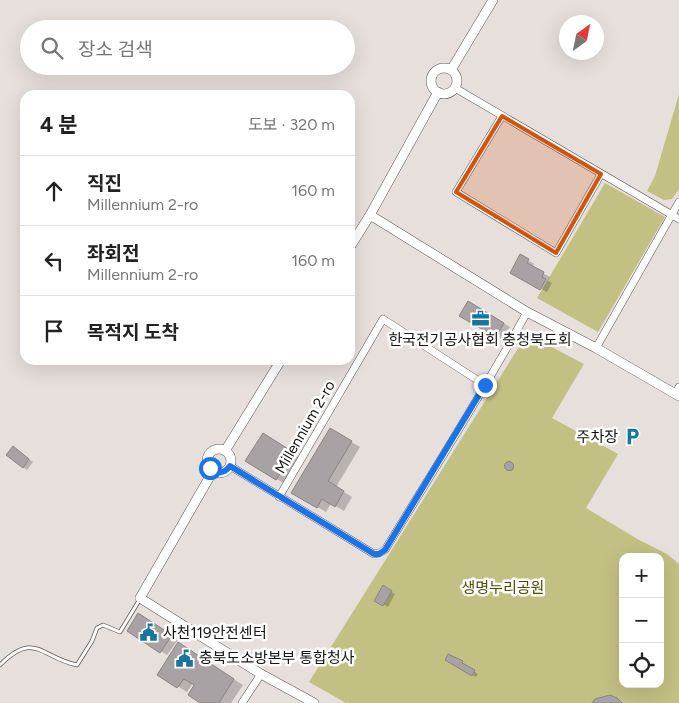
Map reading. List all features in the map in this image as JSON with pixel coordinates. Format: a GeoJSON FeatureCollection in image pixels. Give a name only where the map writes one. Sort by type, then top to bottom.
{"type":"FeatureCollection","features":[{"type":"Feature","properties":{"kind":"street"},"geometry":{"type":"LineString","coordinates":[[451,70],[494,0]]}},
{"type":"Feature","properties":{"kind":"street"},"geometry":{"type":"LineString","coordinates":[[440,69],[451,70],[457,78],[455,88],[447,93],[438,92],[433,87],[434,74],[440,69]]}},
{"type":"Feature","properties":{"kind":"street"},"geometry":{"type":"LineString","coordinates":[[455,88],[676,216]]}},
{"type":"Feature","properties":{"kind":"street"},"geometry":{"type":"LineString","coordinates":[[355,239],[438,92]]}},
{"type":"Feature","properties":{"kind":"street"},"geometry":{"type":"LineString","coordinates":[[502,116],[456,192],[556,253],[601,174]]}},
{"type":"Feature","properties":{"kind":"street"},"geometry":{"type":"LineString","coordinates":[[596,348],[676,216],[679,202]]}},
{"type":"Feature","properties":{"kind":"street"},"geometry":{"type":"LineString","coordinates":[[370,215],[527,312],[678,392]]}},
{"type":"Feature","properties":{"kind":"street","name":"Millennium 2-ro"},"geometry":{"type":"LineString","coordinates":[[230,466],[374,554],[379,554],[385,550],[527,312]]}},
{"type":"Feature","properties":{"kind":"street","name":"Millennium 2-ro"},"geometry":{"type":"LineString","coordinates":[[280,497],[383,319],[485,385]]}},
{"type":"Feature","properties":{"kind":"street"},"geometry":{"type":"LineString","coordinates":[[225,451],[278,365]]}},
{"type":"Feature","properties":{"kind":"street"},"geometry":{"type":"LineString","coordinates":[[216,450],[225,451],[231,459],[230,466],[224,472],[216,473],[207,462],[210,454],[216,450]]}},
{"type":"Feature","properties":{"kind":"street"},"geometry":{"type":"LineString","coordinates":[[213,471],[140,598],[261,674],[314,703]]}},
{"type":"Feature","properties":{"kind":"street"},"geometry":{"type":"LineString","coordinates":[[242,703],[261,674]]}},
{"type":"Feature","properties":{"kind":"lane"},"geometry":{"type":"LineString","coordinates":[[0,665],[12,653],[24,647],[33,648],[68,664],[77,665],[97,628],[103,625],[120,632],[140,598]]}},
{"type":"Feature","properties":{"kind":"highlighted area"},"geometry":{"type":"Polygon","coordinates":[[[502,116],[601,174],[556,253],[456,192],[502,116]]]}},
{"type":"Feature","properties":{"kind":"green space"},"geometry":{"type":"Polygon","coordinates":[[[679,94],[679,189],[672,199],[664,200],[647,191],[655,176],[679,94]]]}},
{"type":"Feature","properties":{"kind":"green space"},"geometry":{"type":"Polygon","coordinates":[[[605,183],[665,217],[598,332],[537,298],[605,183]]]}},
{"type":"Feature","properties":{"kind":"green space","name":"생명누리공원"},"geometry":{"type":"Polygon","coordinates":[[[527,334],[584,364],[552,418],[618,454],[586,508],[639,540],[667,554],[679,564],[679,703],[346,703],[309,682],[527,334]]]}},
{"type":"Feature","properties":{"kind":"building"},"geometry":{"type":"Polygon","coordinates":[[[520,254],[529,259],[527,263],[544,272],[542,277],[546,279],[540,290],[510,273],[520,254]]]}},
{"type":"Feature","properties":{"kind":"building"},"geometry":{"type":"Polygon","coordinates":[[[468,301],[504,323],[496,337],[459,316],[468,301]]]}},
{"type":"Feature","properties":{"kind":"building"},"geometry":{"type":"Polygon","coordinates":[[[330,428],[352,441],[328,481],[344,491],[335,507],[322,499],[317,508],[291,493],[330,428]]]}},
{"type":"Feature","properties":{"kind":"building"},"geometry":{"type":"Polygon","coordinates":[[[263,433],[293,452],[276,480],[245,461],[263,433]]]}},
{"type":"Feature","properties":{"kind":"building"},"geometry":{"type":"Polygon","coordinates":[[[13,446],[29,459],[23,468],[6,455],[13,446]]]}},
{"type":"Feature","properties":{"kind":"building"},"geometry":{"type":"Polygon","coordinates":[[[509,461],[514,466],[509,471],[504,466],[509,461]]]}},
{"type":"Feature","properties":{"kind":"building"},"geometry":{"type":"Polygon","coordinates":[[[383,585],[392,591],[383,606],[374,601],[383,585]]]}},
{"type":"Feature","properties":{"kind":"building","name":"사천119안전센터"},"geometry":{"type":"Polygon","coordinates":[[[138,613],[172,635],[160,653],[127,631],[138,613]]]}},
{"type":"Feature","properties":{"kind":"building","name":"충북도소방본부 통합청사"},"geometry":{"type":"Polygon","coordinates":[[[178,642],[234,679],[219,703],[200,703],[188,695],[194,685],[184,679],[177,688],[157,675],[178,642]]]}},
{"type":"Feature","properties":{"kind":"building"},"geometry":{"type":"Polygon","coordinates":[[[448,654],[463,661],[462,663],[475,670],[472,676],[445,660],[448,654]]]}},
{"type":"Feature","properties":{"kind":"building"},"geometry":{"type":"Polygon","coordinates":[[[610,695],[622,703],[592,703],[595,699],[610,695]]]}},
{"type":"Feature","properties":{"kind":"place","name":"한국전기공사협회 충청북도회"},"geometry":{"type":"Point","coordinates":[480,319]}},
{"type":"Feature","properties":{"kind":"place","name":"주차장"},"geometry":{"type":"Point","coordinates":[632,437]}},
{"type":"Feature","properties":{"kind":"place","name":"사천119안전센터"},"geometry":{"type":"Point","coordinates":[149,633]}},
{"type":"Feature","properties":{"kind":"place","name":"충북도소방본부 통합청사"},"geometry":{"type":"Point","coordinates":[185,658]}},
{"type":"Feature","properties":{"kind":"route"},"geometry":{"type":"LineString","coordinates":[[210,468],[216,473],[220,473],[227,470],[230,466],[374,554],[379,554],[385,550],[485,385]]}}]}
